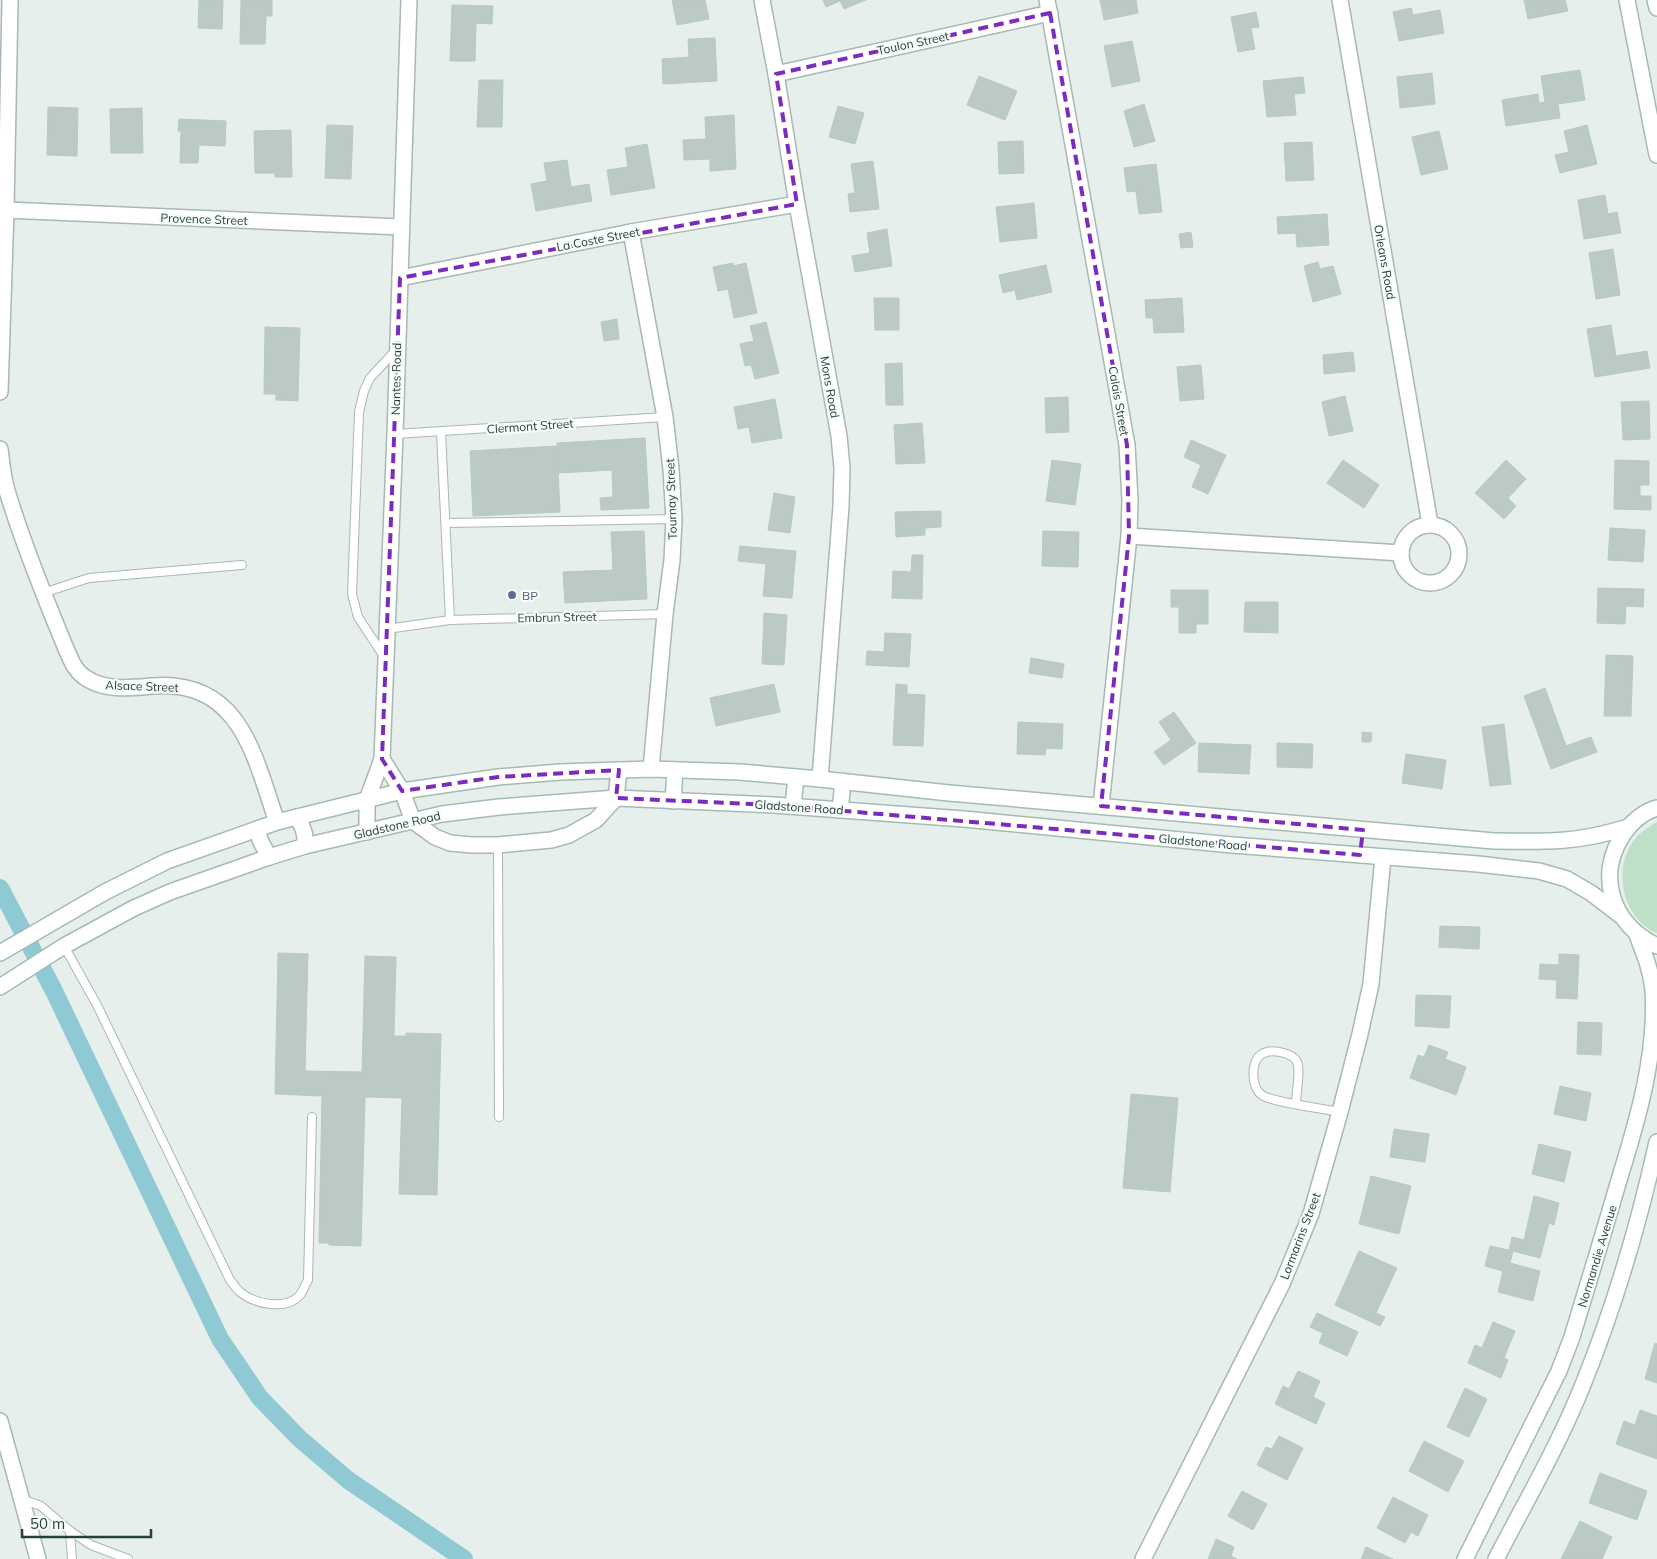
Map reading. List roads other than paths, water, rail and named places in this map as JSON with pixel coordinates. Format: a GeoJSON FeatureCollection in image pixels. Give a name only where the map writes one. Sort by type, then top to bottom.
{"type":"FeatureCollection","features":[{"type":"Feature","properties":{"kind":"street"},"geometry":{"type":"LineString","coordinates":[[0,392],[10,0]]}},
{"type":"Feature","properties":{"kind":"street","name":"Nantes Road"},"geometry":{"type":"LineString","coordinates":[[367,832],[367,800],[382,759],[409,0]]}},
{"type":"Feature","properties":{"kind":"street","name":"Mons Road"},"geometry":{"type":"LineString","coordinates":[[762,0],[837,426],[842,468],[841,506],[820,779]]}},
{"type":"Feature","properties":{"kind":"street","name":"Orleans Road"},"geometry":{"type":"LineString","coordinates":[[1340,0],[1430,524]]}},
{"type":"Feature","properties":{"kind":"street"},"geometry":{"type":"LineString","coordinates":[[1627,0],[1657,155]]}},
{"type":"Feature","properties":{"kind":"street"},"geometry":{"type":"LineString","coordinates":[[1655,0],[1657,8]]}},
{"type":"Feature","properties":{"kind":"street","name":"Toulon Street"},"geometry":{"type":"LineString","coordinates":[[776,74],[1049,6]]}},
{"type":"Feature","properties":{"kind":"street","name":"Calais Street"},"geometry":{"type":"LineString","coordinates":[[1049,6],[1127,445],[1130,500],[1129,536],[1101,806]]}},
{"type":"Feature","properties":{"kind":"street","name":"La Coste Street"},"geometry":{"type":"LineString","coordinates":[[400,278],[631,232],[797,204]]}},
{"type":"Feature","properties":{"kind":"street","name":"Provence Street"},"geometry":{"type":"LineString","coordinates":[[6,210],[401,227]]}},
{"type":"Feature","properties":{"kind":"street","name":"Tournay Street"},"geometry":{"type":"LineString","coordinates":[[631,232],[665,417],[674,519],[672,560],[665,614],[651,769]]}},
{"type":"Feature","properties":{"kind":"street","name":"Alsace Street"},"geometry":{"type":"LineString","coordinates":[[0,449],[7,492],[43,593],[74,666],[84,677],[97,684],[113,687],[159,685],[184,688],[203,693],[221,705],[232,716],[249,741],[278,822]]}},
{"type":"Feature","properties":{"kind":"street"},"geometry":{"type":"LineString","coordinates":[[1430,524],[1446,529],[1457,542],[1459,560],[1450,574],[1444,579],[1427,583],[1419,580],[1406,570],[1401,553],[1407,536],[1413,530],[1430,524]]}},
{"type":"Feature","properties":{"kind":"street"},"geometry":{"type":"LineString","coordinates":[[1129,536],[1401,553]]}},
{"type":"Feature","properties":{"kind":"street"},"geometry":{"type":"LineString","coordinates":[[382,759],[402,791],[413,821],[435,837],[450,843],[472,845],[498,845],[550,840],[569,835],[596,820],[616,798],[619,770]]}},
{"type":"Feature","properties":{"kind":"street"},"geometry":{"type":"LineString","coordinates":[[0,953],[105,892],[167,861],[278,822],[402,791],[498,777],[560,772],[651,769],[740,772],[949,793],[1494,841],[1547,842],[1595,837],[1628,827]]}},
{"type":"Feature","properties":{"kind":"street"},"geometry":{"type":"LineString","coordinates":[[673,801],[675,770]]}},
{"type":"Feature","properties":{"kind":"street"},"geometry":{"type":"LineString","coordinates":[[793,806],[796,777]]}},
{"type":"Feature","properties":{"kind":"street"},"geometry":{"type":"LineString","coordinates":[[840,810],[842,781]]}},
{"type":"Feature","properties":{"kind":"street","name":"Gladstone Road"},"geometry":{"type":"LineString","coordinates":[[0,987],[64,946],[134,908],[170,892],[269,857],[305,846],[442,814],[499,807],[616,798],[793,806],[1232,845],[1478,864],[1539,871],[1567,879],[1591,893],[1620,915]]}},
{"type":"Feature","properties":{"kind":"street"},"geometry":{"type":"LineString","coordinates":[[1076,830],[1075,821],[1078,804]]}},
{"type":"Feature","properties":{"kind":"street"},"geometry":{"type":"LineString","coordinates":[[1655,805],[1628,827],[1618,843],[1611,861],[1610,880],[1612,898],[1620,915],[1637,935],[1657,946]]}},
{"type":"Feature","properties":{"kind":"street"},"geometry":{"type":"LineString","coordinates":[[1121,835],[1126,823],[1124,808]]}},
{"type":"Feature","properties":{"kind":"street"},"geometry":{"type":"LineString","coordinates":[[297,817],[303,826],[306,836],[305,846]]}},
{"type":"Feature","properties":{"kind":"street"},"geometry":{"type":"LineString","coordinates":[[258,829],[260,840],[269,857]]}},
{"type":"Feature","properties":{"kind":"street"},"geometry":{"type":"LineString","coordinates":[[1360,855],[1360,836],[1363,830]]}},
{"type":"Feature","properties":{"kind":"street"},"geometry":{"type":"LineString","coordinates":[[1402,858],[1406,849],[1405,833]]}},
{"type":"Feature","properties":{"kind":"street","name":"Lormarins Street"},"geometry":{"type":"LineString","coordinates":[[1143,1559],[1282,1284],[1311,1214],[1340,1112],[1371,984],[1383,857]]}},
{"type":"Feature","properties":{"kind":"street","name":"Normandie Avenue"},"geometry":{"type":"LineString","coordinates":[[1465,1559],[1559,1371],[1572,1337],[1641,1107],[1650,1058],[1654,1014],[1653,989],[1648,965],[1637,935]]}},
{"type":"Feature","properties":{"kind":"street"},"geometry":{"type":"LineString","coordinates":[[0,992],[24,972]]}},
{"type":"Feature","properties":{"kind":"street"},"geometry":{"type":"LineString","coordinates":[[1496,1559],[1584,1383],[1610,1310],[1657,1142]]}},
{"type":"Feature","properties":{"kind":"street"},"geometry":{"type":"LineString","coordinates":[[0,1421],[38,1559]]}},
{"type":"Feature","properties":{"kind":"lane"},"geometry":{"type":"LineString","coordinates":[[386,660],[358,617],[352,594],[359,412],[364,391],[370,378],[397,349]]}},
{"type":"Feature","properties":{"kind":"lane","name":"Clermont Street"},"geometry":{"type":"LineString","coordinates":[[395,434],[665,417]]}},
{"type":"Feature","properties":{"kind":"lane"},"geometry":{"type":"LineString","coordinates":[[441,432],[450,620]]}},
{"type":"Feature","properties":{"kind":"lane"},"geometry":{"type":"LineString","coordinates":[[446,523],[674,519]]}},
{"type":"Feature","properties":{"kind":"lane"},"geometry":{"type":"LineString","coordinates":[[43,593],[89,578],[242,564]]}},
{"type":"Feature","properties":{"kind":"lane","name":"Embrun Street"},"geometry":{"type":"LineString","coordinates":[[387,629],[450,620],[665,614]]}},
{"type":"Feature","properties":{"kind":"lane"},"geometry":{"type":"LineString","coordinates":[[498,845],[499,1117]]}},
{"type":"Feature","properties":{"kind":"lane"},"geometry":{"type":"LineString","coordinates":[[64,946],[96,1005],[230,1280],[241,1292],[256,1301],[285,1304],[300,1295],[308,1280],[312,1117]]}},
{"type":"Feature","properties":{"kind":"lane"},"geometry":{"type":"LineString","coordinates":[[1296,1104],[1298,1066],[1295,1059],[1288,1054],[1275,1052],[1262,1054],[1257,1060],[1254,1071],[1254,1084],[1257,1091],[1268,1098],[1296,1104],[1340,1112]]}},
{"type":"Feature","properties":{"kind":"lane"},"geometry":{"type":"LineString","coordinates":[[22,1499],[41,1506],[70,1531],[91,1545],[128,1559]]}},
{"type":"Feature","properties":{"kind":"lane"},"geometry":{"type":"LineString","coordinates":[[70,1531],[72,1559]]}},
{"type":"Feature","properties":{"kind":"waterway"},"geometry":{"type":"LineString","coordinates":[[0,888],[54,991],[220,1339],[260,1398],[300,1439],[348,1480],[464,1559]]}},
{"type":"Feature","properties":{"kind":"place","name":"BP"},"geometry":{"type":"Point","coordinates":[512,595]}}]}
